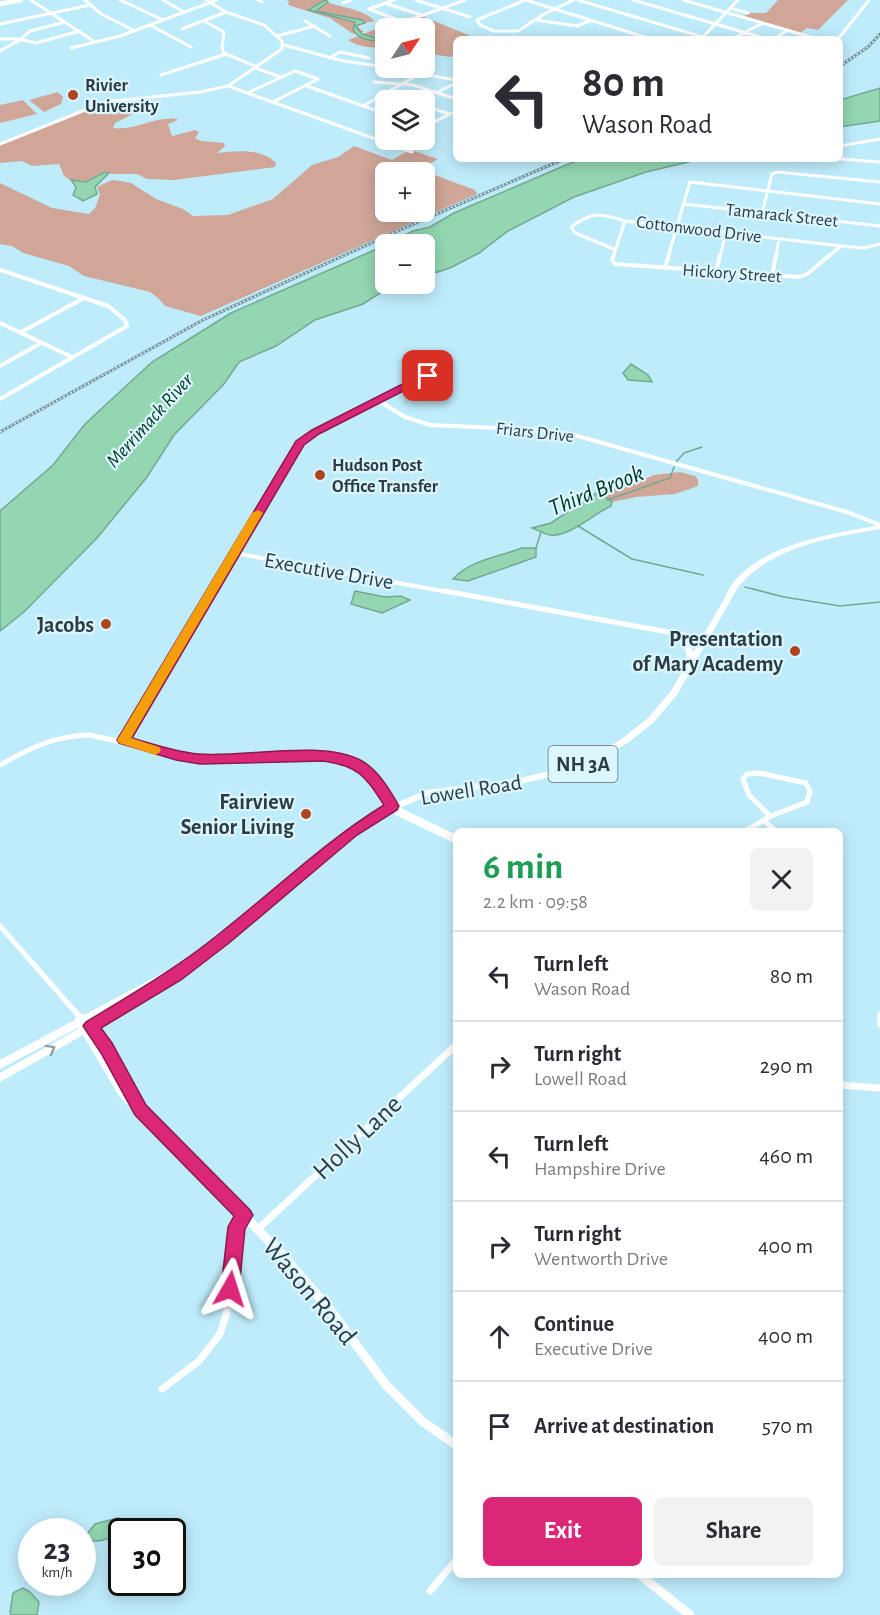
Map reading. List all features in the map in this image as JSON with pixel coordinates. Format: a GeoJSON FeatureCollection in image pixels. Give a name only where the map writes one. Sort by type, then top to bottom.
{"type":"FeatureCollection","features":[{"type":"Feature","properties":{"kind":"main road"},"geometry":{"type":"LineString","coordinates":[[2,3],[20,0]]}},
{"type":"Feature","properties":{"kind":"main road","name":"Lowell Road"},"geometry":{"type":"LineString","coordinates":[[0,1065],[84,1023],[147,995],[192,963],[352,832],[392,806],[441,789],[549,776],[593,759],[626,740],[651,720],[674,693],[735,586],[759,563],[788,550],[880,526]]}},
{"type":"Feature","properties":{"kind":"main road"},"geometry":{"type":"LineString","coordinates":[[668,631],[687,643],[692,663]]}},
{"type":"Feature","properties":{"kind":"main road","name":"Lowell Road"},"geometry":{"type":"LineString","coordinates":[[0,1078],[84,1023]]}},
{"type":"Feature","properties":{"kind":"street"},"geometry":{"type":"LineString","coordinates":[[31,0],[95,42]]}},
{"type":"Feature","properties":{"kind":"street"},"geometry":{"type":"LineString","coordinates":[[85,0],[105,16],[135,31]]}},
{"type":"Feature","properties":{"kind":"street"},"geometry":{"type":"LineString","coordinates":[[120,0],[162,20]]}},
{"type":"Feature","properties":{"kind":"street"},"geometry":{"type":"LineString","coordinates":[[163,0],[184,12]]}},
{"type":"Feature","properties":{"kind":"street"},"geometry":{"type":"LineString","coordinates":[[71,48],[135,31],[208,1],[217,0]]}},
{"type":"Feature","properties":{"kind":"street"},"geometry":{"type":"LineString","coordinates":[[258,0],[262,2]]}},
{"type":"Feature","properties":{"kind":"street"},"geometry":{"type":"LineString","coordinates":[[343,3],[351,0]]}},
{"type":"Feature","properties":{"kind":"street"},"geometry":{"type":"LineString","coordinates":[[394,0],[369,9],[404,22],[465,0]]}},
{"type":"Feature","properties":{"kind":"street"},"geometry":{"type":"LineString","coordinates":[[416,0],[470,16],[485,29],[506,33],[523,30],[555,9],[576,0],[695,36]]}},
{"type":"Feature","properties":{"kind":"street"},"geometry":{"type":"LineString","coordinates":[[477,20],[525,0],[642,36]]}},
{"type":"Feature","properties":{"kind":"street"},"geometry":{"type":"LineString","coordinates":[[633,0],[756,36]]}},
{"type":"Feature","properties":{"kind":"street"},"geometry":{"type":"LineString","coordinates":[[683,0],[807,36]]}},
{"type":"Feature","properties":{"kind":"street"},"geometry":{"type":"LineString","coordinates":[[696,4],[700,0]]}},
{"type":"Feature","properties":{"kind":"street"},"geometry":{"type":"LineString","coordinates":[[704,36],[738,0]]}},
{"type":"Feature","properties":{"kind":"street"},"geometry":{"type":"LineString","coordinates":[[840,36],[869,0]]}},
{"type":"Feature","properties":{"kind":"street"},"geometry":{"type":"LineString","coordinates":[[208,1],[226,12],[262,24],[284,45],[329,58],[375,65]]}},
{"type":"Feature","properties":{"kind":"street"},"geometry":{"type":"LineString","coordinates":[[385,3],[422,15]]}},
{"type":"Feature","properties":{"kind":"street"},"geometry":{"type":"LineString","coordinates":[[0,24],[90,5]]}},
{"type":"Feature","properties":{"kind":"street"},"geometry":{"type":"LineString","coordinates":[[730,8],[748,13]]}},
{"type":"Feature","properties":{"kind":"street"},"geometry":{"type":"LineString","coordinates":[[182,29],[226,12]]}},
{"type":"Feature","properties":{"kind":"street"},"geometry":{"type":"LineString","coordinates":[[470,16],[485,16]]}},
{"type":"Feature","properties":{"kind":"street"},"geometry":{"type":"LineString","coordinates":[[536,20],[577,26],[591,20]]}},
{"type":"Feature","properties":{"kind":"street"},"geometry":{"type":"LineString","coordinates":[[204,21],[224,32],[222,48],[226,54],[281,77]]}},
{"type":"Feature","properties":{"kind":"street"},"geometry":{"type":"LineString","coordinates":[[305,21],[330,36]]}},
{"type":"Feature","properties":{"kind":"street"},"geometry":{"type":"LineString","coordinates":[[0,51],[30,31],[65,22]]}},
{"type":"Feature","properties":{"kind":"street"},"geometry":{"type":"LineString","coordinates":[[738,36],[763,23]]}},
{"type":"Feature","properties":{"kind":"street"},"geometry":{"type":"LineString","coordinates":[[150,25],[191,47]]}},
{"type":"Feature","properties":{"kind":"street"},"geometry":{"type":"LineString","coordinates":[[277,36],[315,26]]}},
{"type":"Feature","properties":{"kind":"street"},"geometry":{"type":"LineString","coordinates":[[778,36],[788,30]]}},
{"type":"Feature","properties":{"kind":"street"},"geometry":{"type":"LineString","coordinates":[[0,39],[21,39],[36,43],[80,31]]}},
{"type":"Feature","properties":{"kind":"street"},"geometry":{"type":"LineString","coordinates":[[0,144],[105,102],[200,92],[228,86],[277,55],[284,45]]}},
{"type":"Feature","properties":{"kind":"street"},"geometry":{"type":"LineString","coordinates":[[329,58],[340,52],[369,58]]}},
{"type":"Feature","properties":{"kind":"street"},"geometry":{"type":"LineString","coordinates":[[161,75],[226,54]]}},
{"type":"Feature","properties":{"kind":"street"},"geometry":{"type":"LineString","coordinates":[[247,93],[297,71],[318,79],[273,102]]}},
{"type":"Feature","properties":{"kind":"street"},"geometry":{"type":"LineString","coordinates":[[435,75],[453,81]]}},
{"type":"Feature","properties":{"kind":"street"},"geometry":{"type":"LineString","coordinates":[[395,90],[415,78]]}},
{"type":"Feature","properties":{"kind":"street"},"geometry":{"type":"LineString","coordinates":[[374,82],[406,84],[453,98]]}},
{"type":"Feature","properties":{"kind":"street"},"geometry":{"type":"LineString","coordinates":[[438,92],[453,84]]}},
{"type":"Feature","properties":{"kind":"street"},"geometry":{"type":"LineString","coordinates":[[228,86],[375,139]]}},
{"type":"Feature","properties":{"kind":"street"},"geometry":{"type":"LineString","coordinates":[[307,86],[375,110]]}},
{"type":"Feature","properties":{"kind":"street"},"geometry":{"type":"LineString","coordinates":[[363,106],[375,100]]}},
{"type":"Feature","properties":{"kind":"street"},"geometry":{"type":"LineString","coordinates":[[435,109],[450,114]]}},
{"type":"Feature","properties":{"kind":"street"},"geometry":{"type":"LineString","coordinates":[[435,122],[453,112]]}},
{"type":"Feature","properties":{"kind":"street"},"geometry":{"type":"LineString","coordinates":[[843,145],[880,139]]}},
{"type":"Feature","properties":{"kind":"street"},"geometry":{"type":"LineString","coordinates":[[406,150],[412,152]]}},
{"type":"Feature","properties":{"kind":"street"},"geometry":{"type":"LineString","coordinates":[[843,159],[880,162]]}},
{"type":"Feature","properties":{"kind":"street"},"geometry":{"type":"LineString","coordinates":[[762,213],[772,174],[777,172],[880,182]]}},
{"type":"Feature","properties":{"kind":"street"},"geometry":{"type":"LineString","coordinates":[[664,268],[690,182],[880,204]]}},
{"type":"Feature","properties":{"kind":"street","name":"Tamarack Street"},"geometry":{"type":"LineString","coordinates":[[684,204],[880,226]]}},
{"type":"Feature","properties":{"kind":"street","name":"Cottonwood Drive"},"geometry":{"type":"LineString","coordinates":[[614,249],[575,233],[572,227],[596,213],[625,221],[842,246],[864,248],[880,244]]}},
{"type":"Feature","properties":{"kind":"street"},"geometry":{"type":"LineString","coordinates":[[613,262],[614,249],[625,221]]}},
{"type":"Feature","properties":{"kind":"street"},"geometry":{"type":"LineString","coordinates":[[716,272],[726,232]]}},
{"type":"Feature","properties":{"kind":"street"},"geometry":{"type":"LineString","coordinates":[[772,276],[779,239]]}},
{"type":"Feature","properties":{"kind":"street","name":"Hickory Street"},"geometry":{"type":"LineString","coordinates":[[613,262],[664,268],[802,277],[842,246]]}},
{"type":"Feature","properties":{"kind":"street"},"geometry":{"type":"LineString","coordinates":[[0,270],[110,308],[126,322],[123,330],[0,399]]}},
{"type":"Feature","properties":{"kind":"street"},"geometry":{"type":"LineString","coordinates":[[21,332],[84,298]]}},
{"type":"Feature","properties":{"kind":"street"},"geometry":{"type":"LineString","coordinates":[[0,323],[72,357]]}},
{"type":"Feature","properties":{"kind":"street"},"geometry":{"type":"LineString","coordinates":[[0,366],[41,343]]}},
{"type":"Feature","properties":{"kind":"street","name":"Executive Drive"},"geometry":{"type":"LineString","coordinates":[[441,369],[315,432],[303,441],[234,553],[706,639]]}},
{"type":"Feature","properties":{"kind":"street","name":"Friars Drive"},"geometry":{"type":"LineString","coordinates":[[379,401],[405,417],[430,424],[562,432],[847,512],[880,526]]}},
{"type":"Feature","properties":{"kind":"street"},"geometry":{"type":"LineString","coordinates":[[865,521],[869,529]]}},
{"type":"Feature","properties":{"kind":"street"},"geometry":{"type":"LineString","coordinates":[[124,740],[234,553]]}},
{"type":"Feature","properties":{"kind":"street"},"geometry":{"type":"LineString","coordinates":[[0,765],[36,744],[60,737],[90,734],[124,740],[176,756],[200,759],[323,756],[344,759],[356,763],[370,773],[392,806],[404,817],[453,838]]}},
{"type":"Feature","properties":{"kind":"street"},"geometry":{"type":"LineString","coordinates":[[750,828],[770,816],[803,805],[809,798],[807,785],[798,780],[759,773],[747,774],[743,779],[745,789],[770,816]]}},
{"type":"Feature","properties":{"kind":"street"},"geometry":{"type":"LineString","coordinates":[[763,820],[772,828]]}},
{"type":"Feature","properties":{"kind":"street"},"geometry":{"type":"LineString","coordinates":[[0,926],[84,1023]]}},
{"type":"Feature","properties":{"kind":"street"},"geometry":{"type":"LineString","coordinates":[[880,1014],[880,1025]]}},
{"type":"Feature","properties":{"kind":"street","name":"Wason Road"},"geometry":{"type":"LineString","coordinates":[[84,1023],[120,1089],[258,1229],[332,1312],[386,1385],[422,1420],[453,1443]]}},
{"type":"Feature","properties":{"kind":"street","name":"Holly Lane"},"geometry":{"type":"LineString","coordinates":[[258,1229],[453,1048]]}},
{"type":"Feature","properties":{"kind":"street"},"geometry":{"type":"LineString","coordinates":[[843,1085],[880,1088]]}},
{"type":"Feature","properties":{"kind":"street"},"geometry":{"type":"LineString","coordinates":[[162,1389],[195,1367],[207,1354],[221,1331],[228,1309],[236,1227],[244,1215]]}},
{"type":"Feature","properties":{"kind":"street"},"geometry":{"type":"LineString","coordinates":[[430,1591],[453,1564]]}},
{"type":"Feature","properties":{"kind":"street"},"geometry":{"type":"LineString","coordinates":[[643,1578],[690,1615]]}},
{"type":"Feature","properties":{"kind":"shaded area"},"geometry":{"type":"Polygon","coordinates":[[[285,0],[328,0],[327,2],[365,14],[375,21],[359,24],[358,27],[364,32],[353,34],[330,18],[291,6],[288,4],[289,1],[285,0]]]}},
{"type":"Feature","properties":{"kind":"shaded area"},"geometry":{"type":"Polygon","coordinates":[[[778,0],[848,0],[818,30],[807,28],[800,33],[744,16],[751,13],[766,13],[778,0]]]}},
{"type":"Feature","properties":{"kind":"shaded area"},"geometry":{"type":"Polygon","coordinates":[[[435,21],[471,36],[453,36],[453,56],[435,55],[435,21]]]}},
{"type":"Feature","properties":{"kind":"shaded area"},"geometry":{"type":"Polygon","coordinates":[[[375,29],[375,47],[361,46],[348,40],[375,29]]]}},
{"type":"Feature","properties":{"kind":"shaded area"},"geometry":{"type":"Polygon","coordinates":[[[58,92],[63,97],[61,104],[44,112],[29,100],[58,92]]]}},
{"type":"Feature","properties":{"kind":"shaded area"},"geometry":{"type":"Polygon","coordinates":[[[23,100],[37,114],[0,123],[0,105],[23,100]]]}},
{"type":"Feature","properties":{"kind":"shaded area"},"geometry":{"type":"Polygon","coordinates":[[[117,101],[131,105],[139,111],[115,123],[113,128],[177,119],[168,124],[172,136],[195,130],[199,132],[195,138],[201,141],[224,143],[225,146],[217,153],[240,151],[256,153],[270,158],[276,163],[275,167],[174,180],[147,179],[137,174],[111,174],[106,171],[86,181],[70,180],[64,176],[59,164],[32,166],[22,161],[0,163],[0,145],[106,103],[117,101]]]}},
{"type":"Feature","properties":{"kind":"shaded area"},"geometry":{"type":"Polygon","coordinates":[[[354,146],[392,160],[406,152],[414,151],[438,159],[433,162],[375,162],[375,222],[414,222],[387,234],[375,234],[375,239],[201,316],[165,306],[150,292],[84,276],[69,266],[0,244],[0,183],[52,208],[89,214],[95,208],[100,195],[97,187],[112,180],[121,181],[131,183],[156,199],[183,209],[193,216],[228,215],[273,199],[312,165],[338,157],[354,146]]]}},
{"type":"Feature","properties":{"kind":"shaded area"},"geometry":{"type":"Polygon","coordinates":[[[435,175],[475,190],[477,194],[435,213],[435,175]]]}},
{"type":"Feature","properties":{"kind":"shaded area"},"geometry":{"type":"Polygon","coordinates":[[[680,472],[695,476],[698,486],[675,494],[636,497],[612,502],[598,492],[598,488],[627,487],[654,475],[680,472]]]}},
{"type":"Feature","properties":{"kind":"water"},"geometry":{"type":"Polygon","coordinates":[[[325,0],[328,2],[316,11],[362,20],[365,23],[355,26],[362,34],[375,38],[375,41],[358,35],[353,29],[355,22],[308,10],[325,0]]]}},
{"type":"Feature","properties":{"kind":"water"},"geometry":{"type":"Polygon","coordinates":[[[880,88],[880,121],[843,127],[843,99],[880,88]]]}},
{"type":"Feature","properties":{"kind":"water"},"geometry":{"type":"Polygon","coordinates":[[[573,162],[688,162],[646,172],[574,197],[508,231],[479,253],[435,273],[435,234],[407,234],[430,227],[454,213],[573,162]]]}},
{"type":"Feature","properties":{"kind":"water"},"geometry":{"type":"Polygon","coordinates":[[[105,172],[109,173],[95,187],[97,194],[83,201],[73,195],[76,187],[71,180],[86,182],[105,172]]]}},
{"type":"Feature","properties":{"kind":"water","name":"Merrimack River"},"geometry":{"type":"Polygon","coordinates":[[[375,250],[375,294],[378,294],[363,304],[315,320],[276,346],[239,362],[224,384],[174,435],[147,477],[97,538],[24,612],[0,631],[0,511],[53,465],[85,424],[152,362],[231,313],[375,250]]]}},
{"type":"Feature","properties":{"kind":"water"},"geometry":{"type":"Polygon","coordinates":[[[631,364],[648,375],[652,382],[628,380],[623,373],[631,364]]]}},
{"type":"Feature","properties":{"kind":"water"},"geometry":{"type":"Polygon","coordinates":[[[598,492],[612,502],[611,506],[573,529],[565,533],[550,535],[532,528],[551,523],[598,492]]]}},
{"type":"Feature","properties":{"kind":"water"},"geometry":{"type":"Polygon","coordinates":[[[522,548],[536,548],[536,557],[468,581],[453,579],[476,563],[522,548]]]}},
{"type":"Feature","properties":{"kind":"water"},"geometry":{"type":"Polygon","coordinates":[[[355,591],[385,597],[401,596],[410,600],[382,613],[351,604],[355,591]]]}},
{"type":"Feature","properties":{"kind":"water"},"geometry":{"type":"Polygon","coordinates":[[[108,1521],[108,1538],[96,1541],[96,1524],[108,1521]]]}},
{"type":"Feature","properties":{"kind":"water"},"geometry":{"type":"Polygon","coordinates":[[[18,1590],[18,1596],[34,1596],[39,1602],[37,1615],[11,1615],[13,1593],[18,1590]]]}},
{"type":"Feature","properties":{"kind":"waterway","name":"Third Brook"},"geometry":{"type":"LineString","coordinates":[[676,462],[684,453],[702,447]]}},
{"type":"Feature","properties":{"kind":"waterway","name":"Third Brook"},"geometry":{"type":"LineString","coordinates":[[607,500],[670,478],[674,467]]}},
{"type":"Feature","properties":{"kind":"waterway","name":"Third Brook"},"geometry":{"type":"LineString","coordinates":[[578,526],[632,559],[703,575]]}},
{"type":"Feature","properties":{"kind":"waterway","name":"Third Brook"},"geometry":{"type":"LineString","coordinates":[[536,548],[541,532]]}},
{"type":"Feature","properties":{"kind":"waterway","name":"Third Brook"},"geometry":{"type":"LineString","coordinates":[[745,587],[784,597],[840,606],[880,602]]}},
{"type":"Feature","properties":{"kind":"railway"},"geometry":{"type":"LineString","coordinates":[[843,64],[868,47],[880,34]]}},
{"type":"Feature","properties":{"kind":"railway"},"geometry":{"type":"LineString","coordinates":[[0,432],[203,320],[393,233],[557,162]]}},
{"type":"Feature","properties":{"kind":"slow traffic"},"geometry":{"type":"LineString","coordinates":[[155,750],[124,740],[258,513]]}},
{"type":"Feature","properties":{"kind":"place","name":"Rivier University"},"geometry":{"type":"Point","coordinates":[73,95]}},
{"type":"Feature","properties":{"kind":"place","name":"Hudson Post Office Transfer"},"geometry":{"type":"Point","coordinates":[320,475]}},
{"type":"Feature","properties":{"kind":"place","name":"Jacobs"},"geometry":{"type":"Point","coordinates":[106,624]}},
{"type":"Feature","properties":{"kind":"place","name":"Presentation of Mary Academy"},"geometry":{"type":"Point","coordinates":[795,651]}},
{"type":"Feature","properties":{"kind":"place","name":"Fairview Senior Living"},"geometry":{"type":"Point","coordinates":[306,814]}},
{"type":"Feature","properties":{"kind":"route"},"geometry":{"type":"LineString","coordinates":[[230,1289],[236,1227],[244,1215],[140,1110],[107,1048],[91,1026],[163,985],[224,939],[352,832],[392,806],[366,769],[356,763],[336,757],[200,759],[176,756],[124,740],[300,443],[315,432],[428,376]]}}]}
